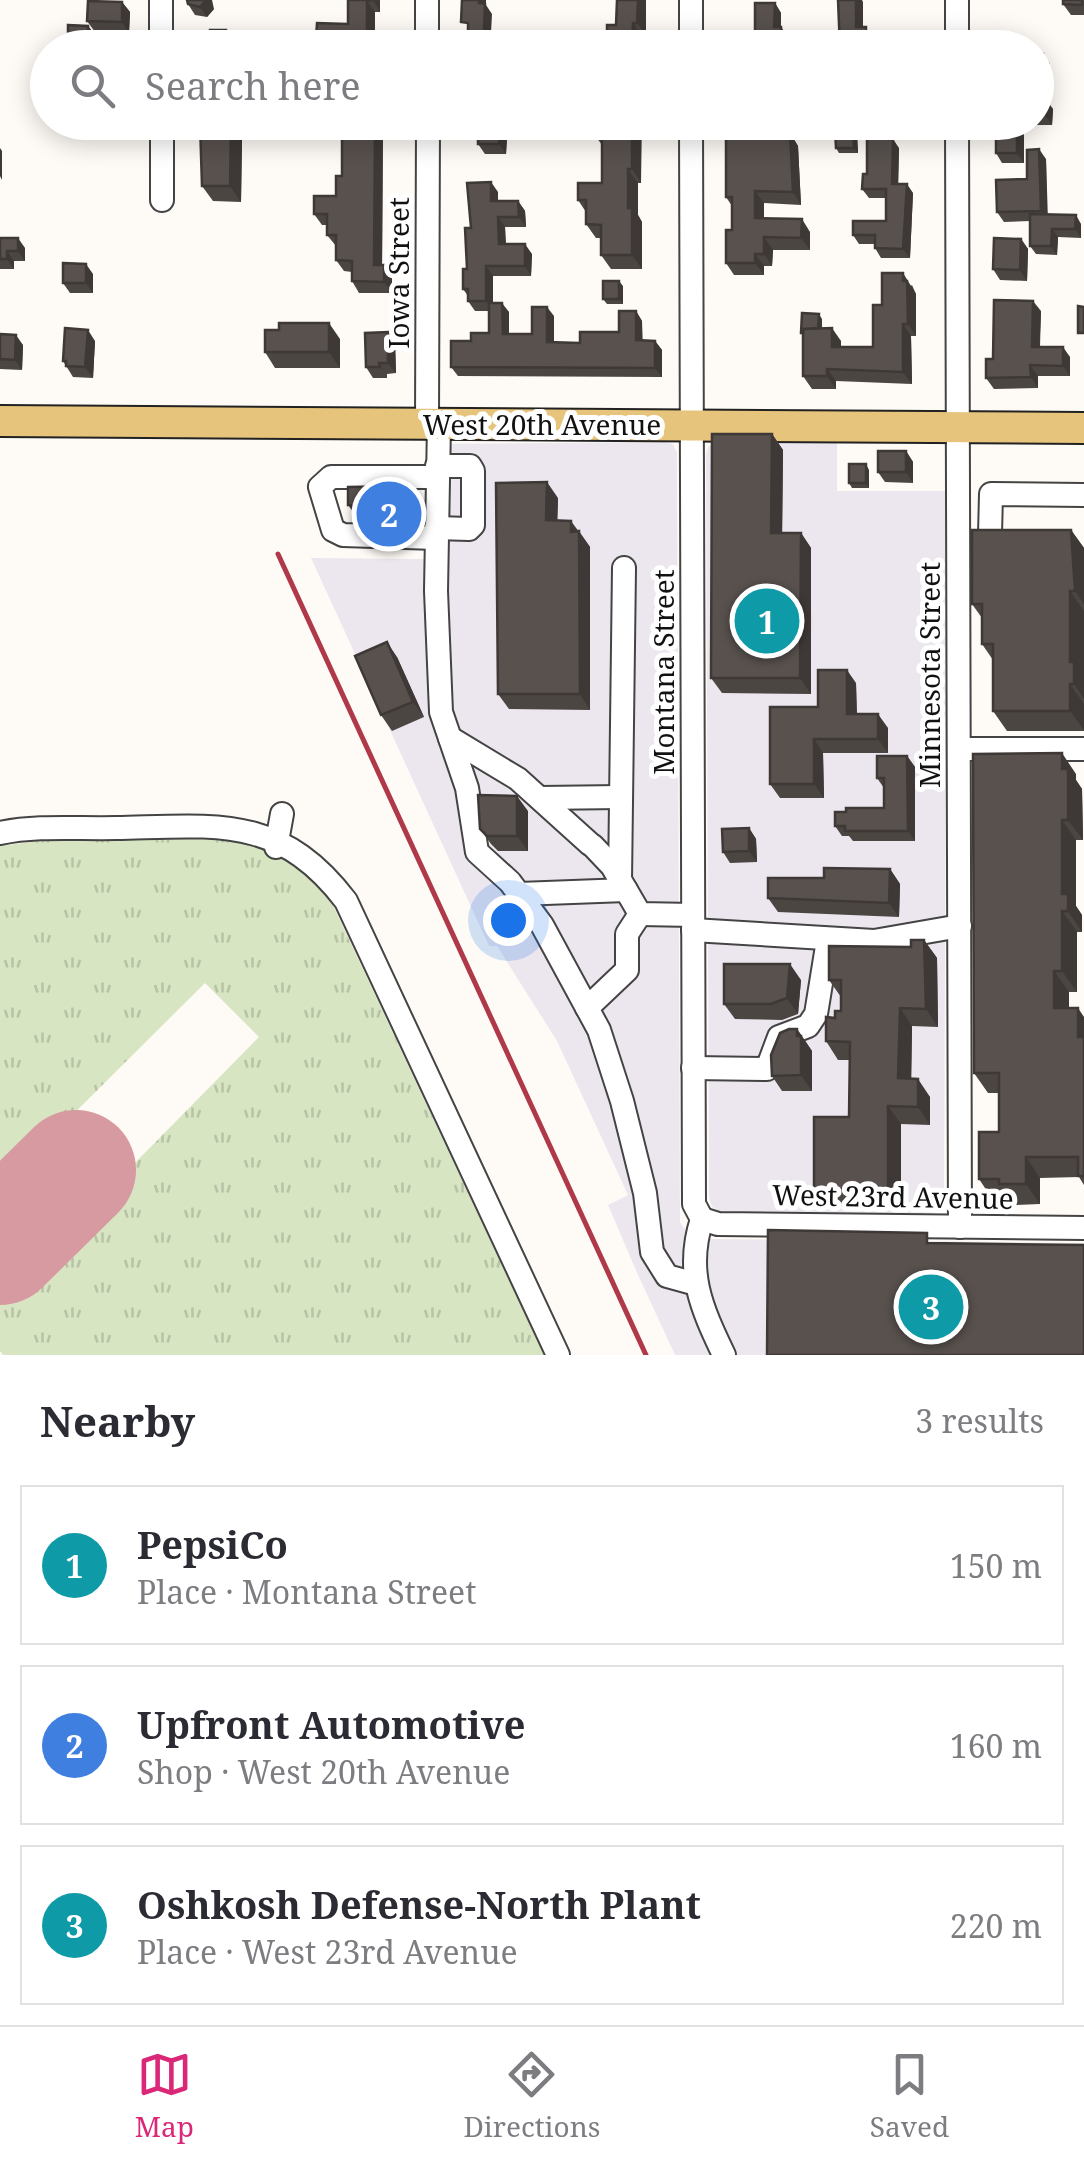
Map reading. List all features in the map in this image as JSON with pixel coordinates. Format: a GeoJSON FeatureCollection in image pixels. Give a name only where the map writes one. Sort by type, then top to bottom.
{"type":"FeatureCollection","features":[{"type":"Feature","properties":{"kind":"main road","name":"West 20th Avenue"},"geometry":{"type":"LineString","coordinates":[[0,421],[1084,428]]}},
{"type":"Feature","properties":{"kind":"street"},"geometry":{"type":"LineString","coordinates":[[161,0],[161,30]]}},
{"type":"Feature","properties":{"kind":"street"},"geometry":{"type":"LineString","coordinates":[[427,0],[427,30]]}},
{"type":"Feature","properties":{"kind":"street"},"geometry":{"type":"LineString","coordinates":[[690,0],[691,30]]}},
{"type":"Feature","properties":{"kind":"street"},"geometry":{"type":"LineString","coordinates":[[957,0],[957,30]]}},
{"type":"Feature","properties":{"kind":"street"},"geometry":{"type":"LineString","coordinates":[[162,140],[162,200]]}},
{"type":"Feature","properties":{"kind":"street","name":"Iowa Street"},"geometry":{"type":"LineString","coordinates":[[428,140],[441,712],[467,788],[476,852],[519,894],[542,925],[600,1030],[645,1194],[652,1252],[667,1276],[696,1284]]}},
{"type":"Feature","properties":{"kind":"street","name":"Montana Street"},"geometry":{"type":"LineString","coordinates":[[691,140],[694,1204],[702,1219],[693,1247],[696,1284]]}},
{"type":"Feature","properties":{"kind":"street","name":"Minnesota Street"},"geometry":{"type":"LineString","coordinates":[[957,140],[960,1227]]}},
{"type":"Feature","properties":{"kind":"street"},"geometry":{"type":"LineString","coordinates":[[470,466],[473,525],[469,529],[436,533],[343,534],[333,530],[320,487],[331,477],[438,472],[470,466]]}},
{"type":"Feature","properties":{"kind":"street"},"geometry":{"type":"LineString","coordinates":[[959,534],[1000,535],[991,494],[1084,496]]}},
{"type":"Feature","properties":{"kind":"street"},"geometry":{"type":"LineString","coordinates":[[623,885],[624,568]]}},
{"type":"Feature","properties":{"kind":"street"},"geometry":{"type":"LineString","coordinates":[[450,738],[518,780],[592,845],[640,914]]}},
{"type":"Feature","properties":{"kind":"street"},"geometry":{"type":"LineString","coordinates":[[960,749],[1084,749]]}},
{"type":"Feature","properties":{"kind":"street"},"geometry":{"type":"LineString","coordinates":[[540,798],[621,797]]}},
{"type":"Feature","properties":{"kind":"street"},"geometry":{"type":"LineString","coordinates":[[277,844],[282,814]]}},
{"type":"Feature","properties":{"kind":"street"},"geometry":{"type":"LineString","coordinates":[[0,834],[34,829],[221,826],[277,844],[314,863],[346,901],[558,1355]]}},
{"type":"Feature","properties":{"kind":"street"},"geometry":{"type":"LineString","coordinates":[[519,894],[623,885]]}},
{"type":"Feature","properties":{"kind":"street"},"geometry":{"type":"LineString","coordinates":[[640,914],[828,940],[874,942],[960,926]]}},
{"type":"Feature","properties":{"kind":"street"},"geometry":{"type":"LineString","coordinates":[[587,1008],[628,970],[627,934],[640,914]]}},
{"type":"Feature","properties":{"kind":"street"},"geometry":{"type":"LineString","coordinates":[[694,1068],[767,1069],[779,1037],[808,1026],[816,1014],[828,940]]}},
{"type":"Feature","properties":{"kind":"street","name":"West 23rd Avenue"},"geometry":{"type":"LineString","coordinates":[[702,1219],[718,1224],[1084,1228]]}},
{"type":"Feature","properties":{"kind":"street"},"geometry":{"type":"LineString","coordinates":[[696,1284],[724,1355]]}},
{"type":"Feature","properties":{"kind":"shaded area"},"geometry":{"type":"Polygon","coordinates":[[[716,442],[837,442],[837,491],[947,491],[944,1201],[931,1214],[723,1213],[712,1207],[709,1197],[706,454],[716,442]]]}},
{"type":"Feature","properties":{"kind":"shaded area"},"geometry":{"type":"Polygon","coordinates":[[[426,444],[673,444],[677,453],[680,1222],[687,1232],[709,1239],[1084,1243],[1084,1355],[675,1355],[638,1275],[608,1205],[628,1195],[557,1041],[497,946],[489,946],[311,558],[426,559],[426,444]]]}},
{"type":"Feature","properties":{"kind":"green space"},"geometry":{"type":"Polygon","coordinates":[[[39,841],[230,842],[268,851],[300,870],[331,901],[544,1355],[3,1355],[0,1351],[0,1300],[259,1037],[205,983],[0,1187],[0,846],[39,841]]]}},
{"type":"Feature","properties":{"kind":"building"},"geometry":{"type":"Polygon","coordinates":[[[187,0],[206,0],[200,7],[188,4],[187,0]]]}},
{"type":"Feature","properties":{"kind":"building"},"geometry":{"type":"Polygon","coordinates":[[[348,0],[373,0],[367,1],[367,30],[317,30],[317,23],[348,24],[348,0]]]}},
{"type":"Feature","properties":{"kind":"building"},"geometry":{"type":"Polygon","coordinates":[[[462,0],[485,4],[484,29],[488,30],[468,30],[468,23],[461,22],[462,0]]]}},
{"type":"Feature","properties":{"kind":"building"},"geometry":{"type":"Polygon","coordinates":[[[617,0],[638,0],[637,23],[633,23],[633,30],[607,30],[607,25],[616,25],[617,0]]]}},
{"type":"Feature","properties":{"kind":"building"},"geometry":{"type":"Polygon","coordinates":[[[838,0],[856,0],[856,27],[866,30],[839,30],[838,0]]]}},
{"type":"Feature","properties":{"kind":"building"},"geometry":{"type":"Polygon","coordinates":[[[1063,0],[1082,0],[1082,5],[1063,4],[1063,0]]]}},
{"type":"Feature","properties":{"kind":"building"},"geometry":{"type":"Polygon","coordinates":[[[88,1],[122,2],[122,22],[87,21],[88,1]]]}},
{"type":"Feature","properties":{"kind":"building"},"geometry":{"type":"Polygon","coordinates":[[[755,3],[775,3],[774,27],[781,30],[755,30],[755,3]]]}},
{"type":"Feature","properties":{"kind":"building"},"geometry":{"type":"Polygon","coordinates":[[[68,25],[88,26],[88,30],[68,30],[68,25]]]}},
{"type":"Feature","properties":{"kind":"building"},"geometry":{"type":"Polygon","coordinates":[[[201,140],[231,140],[230,186],[202,186],[201,140]]]}},
{"type":"Feature","properties":{"kind":"building"},"geometry":{"type":"Polygon","coordinates":[[[342,140],[375,140],[374,265],[384,265],[384,282],[352,281],[352,261],[336,260],[336,235],[327,235],[327,214],[314,214],[314,196],[336,196],[336,176],[342,176],[342,140]]]}},
{"type":"Feature","properties":{"kind":"building"},"geometry":{"type":"Polygon","coordinates":[[[478,140],[499,140],[499,144],[478,144],[478,140]]]}},
{"type":"Feature","properties":{"kind":"building"},"geometry":{"type":"Polygon","coordinates":[[[602,140],[632,140],[628,208],[632,208],[632,255],[601,255],[601,225],[586,224],[586,200],[578,200],[578,183],[602,183],[602,140]]]}},
{"type":"Feature","properties":{"kind":"building"},"geometry":{"type":"Polygon","coordinates":[[[726,140],[790,140],[793,192],[755,191],[755,218],[802,219],[801,238],[764,237],[764,254],[755,254],[755,263],[726,263],[732,197],[726,197],[726,140]]]}},
{"type":"Feature","properties":{"kind":"building"},"geometry":{"type":"Polygon","coordinates":[[[836,140],[854,140],[854,148],[836,148],[836,140]]]}},
{"type":"Feature","properties":{"kind":"building"},"geometry":{"type":"Polygon","coordinates":[[[867,140],[893,140],[892,184],[907,184],[903,249],[875,248],[875,235],[853,235],[853,221],[886,221],[886,189],[862,189],[863,174],[867,174],[867,140]]]}},
{"type":"Feature","properties":{"kind":"building"},"geometry":{"type":"Polygon","coordinates":[[[996,140],[1017,140],[1017,153],[996,153],[996,140]]]}},
{"type":"Feature","properties":{"kind":"building"},"geometry":{"type":"Polygon","coordinates":[[[1039,149],[1041,211],[997,212],[996,180],[1027,179],[1027,150],[1039,149]]]}},
{"type":"Feature","properties":{"kind":"building"},"geometry":{"type":"Polygon","coordinates":[[[491,182],[491,201],[518,201],[519,217],[498,217],[499,244],[525,244],[525,266],[486,266],[486,301],[468,301],[468,289],[463,289],[463,269],[467,269],[465,228],[471,228],[467,183],[491,182]]]}},
{"type":"Feature","properties":{"kind":"building"},"geometry":{"type":"Polygon","coordinates":[[[1030,214],[1076,215],[1075,229],[1052,229],[1051,246],[1030,246],[1030,214]]]}},
{"type":"Feature","properties":{"kind":"building"},"geometry":{"type":"Polygon","coordinates":[[[0,238],[18,238],[18,251],[7,251],[7,259],[0,259],[0,238]]]}},
{"type":"Feature","properties":{"kind":"building"},"geometry":{"type":"Polygon","coordinates":[[[994,238],[1021,239],[1020,270],[993,269],[994,238]]]}},
{"type":"Feature","properties":{"kind":"building"},"geometry":{"type":"Polygon","coordinates":[[[63,263],[86,264],[86,283],[63,283],[63,263]]]}},
{"type":"Feature","properties":{"kind":"building"},"geometry":{"type":"Polygon","coordinates":[[[882,273],[903,273],[903,281],[907,281],[903,372],[827,369],[827,376],[803,376],[803,329],[832,328],[832,347],[873,347],[873,305],[882,305],[882,273]]]}},
{"type":"Feature","properties":{"kind":"building"},"geometry":{"type":"Polygon","coordinates":[[[603,281],[619,281],[619,299],[603,299],[603,281]]]}},
{"type":"Feature","properties":{"kind":"building"},"geometry":{"type":"Polygon","coordinates":[[[994,300],[1033,301],[1032,347],[1063,347],[1063,366],[1030,365],[1031,377],[986,378],[986,359],[993,359],[994,300]]]}},
{"type":"Feature","properties":{"kind":"building"},"geometry":{"type":"Polygon","coordinates":[[[489,303],[502,303],[503,334],[532,334],[532,307],[547,307],[547,342],[580,343],[580,332],[619,332],[619,311],[636,311],[636,340],[655,341],[655,368],[451,367],[451,341],[471,341],[471,333],[489,333],[489,303]]]}},
{"type":"Feature","properties":{"kind":"building"},"geometry":{"type":"Polygon","coordinates":[[[1078,306],[1084,307],[1084,333],[1078,333],[1078,306]]]}},
{"type":"Feature","properties":{"kind":"building"},"geometry":{"type":"Polygon","coordinates":[[[802,313],[819,314],[818,328],[803,329],[801,333],[802,313]]]}},
{"type":"Feature","properties":{"kind":"building"},"geometry":{"type":"Polygon","coordinates":[[[279,323],[329,323],[329,352],[265,352],[265,330],[279,330],[279,323]]]}},
{"type":"Feature","properties":{"kind":"building"},"geometry":{"type":"Polygon","coordinates":[[[65,328],[88,330],[85,367],[66,366],[63,361],[65,328]]]}},
{"type":"Feature","properties":{"kind":"building"},"geometry":{"type":"Polygon","coordinates":[[[388,332],[388,363],[366,367],[365,333],[388,332]]]}},
{"type":"Feature","properties":{"kind":"building"},"geometry":{"type":"Polygon","coordinates":[[[0,334],[16,335],[15,360],[0,359],[0,334]]]}},
{"type":"Feature","properties":{"kind":"building"},"geometry":{"type":"Polygon","coordinates":[[[712,434],[772,434],[771,533],[801,533],[800,678],[711,678],[712,434]]]}},
{"type":"Feature","properties":{"kind":"building"},"geometry":{"type":"Polygon","coordinates":[[[878,451],[906,451],[906,472],[878,472],[878,451]]]}},
{"type":"Feature","properties":{"kind":"building"},"geometry":{"type":"Polygon","coordinates":[[[849,464],[866,464],[866,483],[849,483],[849,464]]]}},
{"type":"Feature","properties":{"kind":"building"},"geometry":{"type":"Polygon","coordinates":[[[547,482],[546,520],[571,521],[571,532],[579,531],[580,694],[498,694],[496,483],[547,482]]]}},
{"type":"Feature","properties":{"kind":"building"},"geometry":{"type":"Polygon","coordinates":[[[409,486],[409,507],[348,505],[348,487],[409,486]]]}},
{"type":"Feature","properties":{"kind":"building"},"geometry":{"type":"Polygon","coordinates":[[[972,530],[1071,530],[1075,591],[1070,591],[1070,662],[1074,662],[1074,684],[1070,684],[1070,711],[993,711],[993,644],[982,644],[982,604],[972,604],[972,530]]]}},
{"type":"Feature","properties":{"kind":"building"},"geometry":{"type":"Polygon","coordinates":[[[387,642],[413,702],[381,715],[355,656],[387,642]]]}},
{"type":"Feature","properties":{"kind":"building"},"geometry":{"type":"Polygon","coordinates":[[[818,670],[847,670],[847,714],[878,714],[878,739],[814,739],[814,784],[770,784],[770,707],[818,707],[818,670]]]}},
{"type":"Feature","properties":{"kind":"building"},"geometry":{"type":"Polygon","coordinates":[[[1062,753],[1062,769],[1068,769],[1068,820],[1062,820],[1062,894],[1068,894],[1068,911],[1062,911],[1062,971],[1054,971],[1054,1008],[1078,1008],[1078,1037],[1084,1037],[1084,1176],[1078,1176],[1078,1157],[1026,1157],[1026,1184],[999,1184],[999,1179],[979,1179],[979,1132],[999,1132],[999,1073],[974,1073],[973,754],[1062,753]]]}},
{"type":"Feature","properties":{"kind":"building"},"geometry":{"type":"Polygon","coordinates":[[[877,756],[907,756],[908,831],[845,831],[845,826],[835,826],[835,812],[846,812],[846,808],[884,808],[884,778],[877,778],[877,756]]]}},
{"type":"Feature","properties":{"kind":"building"},"geometry":{"type":"Polygon","coordinates":[[[478,795],[517,796],[517,836],[487,836],[480,829],[478,795]]]}},
{"type":"Feature","properties":{"kind":"building"},"geometry":{"type":"Polygon","coordinates":[[[749,828],[749,851],[723,852],[722,829],[749,828]]]}},
{"type":"Feature","properties":{"kind":"building"},"geometry":{"type":"Polygon","coordinates":[[[824,868],[890,869],[889,903],[768,898],[768,878],[824,878],[824,868]]]}},
{"type":"Feature","properties":{"kind":"building"},"geometry":{"type":"Polygon","coordinates":[[[911,940],[924,940],[926,1009],[900,1008],[898,1078],[918,1079],[918,1107],[888,1106],[888,1189],[814,1189],[814,1117],[849,1117],[850,1042],[826,1041],[826,1017],[835,1018],[835,1011],[841,1011],[841,980],[829,980],[829,946],[911,947],[911,940]]]}},
{"type":"Feature","properties":{"kind":"building"},"geometry":{"type":"Polygon","coordinates":[[[724,964],[790,964],[787,998],[771,1004],[724,1004],[724,964]]]}},
{"type":"Feature","properties":{"kind":"building"},"geometry":{"type":"Polygon","coordinates":[[[797,1029],[797,1036],[801,1036],[801,1075],[772,1076],[771,1055],[780,1033],[797,1029]]]}},
{"type":"Feature","properties":{"kind":"building"},"geometry":{"type":"Polygon","coordinates":[[[768,1230],[927,1233],[927,1243],[1084,1245],[1084,1355],[767,1355],[768,1230]]]}},
{"type":"Feature","properties":{"kind":"runway"},"geometry":{"type":"LineString","coordinates":[[0,1245],[76,1170]]}},
{"type":"Feature","properties":{"kind":"railway"},"geometry":{"type":"LineString","coordinates":[[278,554],[646,1355]]}},
{"type":"Feature","properties":{"kind":"place","name":"Upfront Automotive"},"geometry":{"type":"Point","coordinates":[389,514]}},
{"type":"Feature","properties":{"kind":"place","name":"PepsiCo"},"geometry":{"type":"Point","coordinates":[767,621]}},
{"type":"Feature","properties":{"kind":"place","name":"Oshkosh Defense-North Plant"},"geometry":{"type":"Point","coordinates":[931,1307]}}]}
